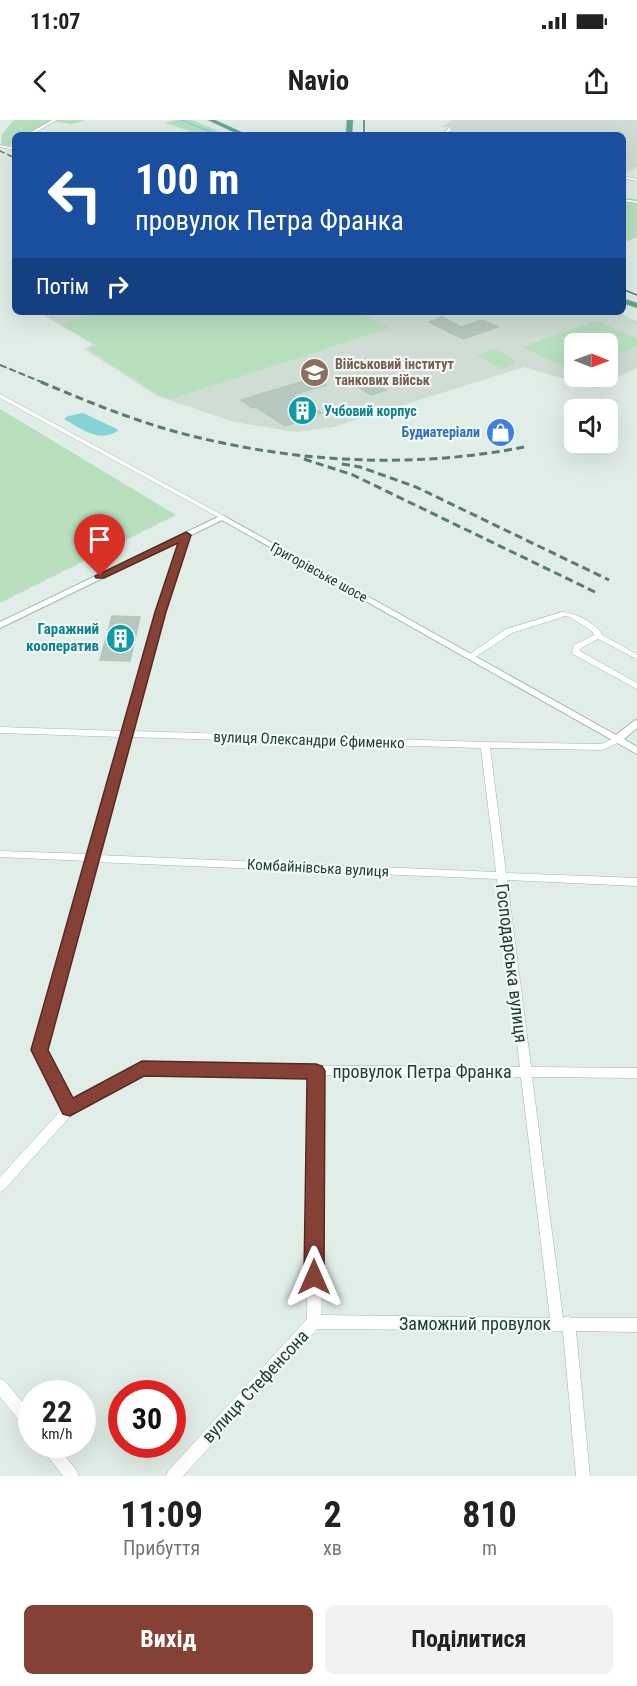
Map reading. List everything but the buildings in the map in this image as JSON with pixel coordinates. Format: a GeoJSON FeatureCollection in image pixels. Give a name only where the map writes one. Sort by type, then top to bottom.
{"type":"FeatureCollection","features":[{"type":"Feature","properties":{"kind":"main road"},"geometry":{"type":"LineString","coordinates":[[211,120],[238,132]]}},
{"type":"Feature","properties":{"kind":"street"},"geometry":{"type":"LineString","coordinates":[[33,132],[55,120]]}},
{"type":"Feature","properties":{"kind":"street"},"geometry":{"type":"LineString","coordinates":[[446,132],[450,129]]}},
{"type":"Feature","properties":{"kind":"street","name":"Григорівське шосе"},"geometry":{"type":"LineString","coordinates":[[0,396],[222,517],[637,751]]}},
{"type":"Feature","properties":{"kind":"street"},"geometry":{"type":"LineString","coordinates":[[0,625],[222,517]]}},
{"type":"Feature","properties":{"kind":"street"},"geometry":{"type":"LineString","coordinates":[[70,1108],[39,1050],[126,734],[186,535]]}},
{"type":"Feature","properties":{"kind":"street"},"geometry":{"type":"LineString","coordinates":[[471,656],[509,630],[565,614],[572,615],[597,631],[598,636],[637,657]]}},
{"type":"Feature","properties":{"kind":"street"},"geometry":{"type":"LineString","coordinates":[[598,636],[577,647],[576,652],[637,686]]}},
{"type":"Feature","properties":{"kind":"street"},"geometry":{"type":"LineString","coordinates":[[617,740],[637,723]]}},
{"type":"Feature","properties":{"kind":"street","name":"вулиця Олександри Єфименко"},"geometry":{"type":"LineString","coordinates":[[0,730],[602,747],[617,740]]}},
{"type":"Feature","properties":{"kind":"street","name":"Господарська вулиця"},"geometry":{"type":"LineString","coordinates":[[484,745],[526,1071],[583,1476]]}},
{"type":"Feature","properties":{"kind":"street","name":"Комбайнівська вулиця"},"geometry":{"type":"LineString","coordinates":[[0,854],[637,882]]}},
{"type":"Feature","properties":{"kind":"street","name":"провулок Петра Франка"},"geometry":{"type":"LineString","coordinates":[[0,1186],[70,1108],[142,1069],[637,1073]]}},
{"type":"Feature","properties":{"kind":"street","name":"вулиця Стефенсона"},"geometry":{"type":"LineString","coordinates":[[173,1476],[314,1322],[316,1071]]}},
{"type":"Feature","properties":{"kind":"street","name":"Заможний провулок"},"geometry":{"type":"LineString","coordinates":[[314,1322],[637,1325]]}},
{"type":"Feature","properties":{"kind":"street"},"geometry":{"type":"LineString","coordinates":[[0,1386],[18,1408]]}},
{"type":"Feature","properties":{"kind":"street"},"geometry":{"type":"LineString","coordinates":[[58,1458],[72,1476]]}},
{"type":"Feature","properties":{"kind":"shaded area"},"geometry":{"type":"Polygon","coordinates":[[[452,120],[637,120],[637,167],[626,173],[626,132],[449,132],[453,127],[442,127],[452,120]]]}},
{"type":"Feature","properties":{"kind":"shaded area","name":"Військовий інститут танкових військ"},"geometry":{"type":"Polygon","coordinates":[[[44,315],[623,315],[637,321],[637,368],[618,377],[618,333],[564,333],[564,379],[524,367],[333,427],[297,432],[234,422],[157,396],[84,349],[93,345],[44,315]]]}},
{"type":"Feature","properties":{"kind":"green space"},"geometry":{"type":"Polygon","coordinates":[[[14,120],[85,120],[70,124],[46,123],[29,132],[12,132],[12,144],[9,146],[1,145],[2,134],[14,120]]]}},
{"type":"Feature","properties":{"kind":"green space"},"geometry":{"type":"Polygon","coordinates":[[[192,120],[221,132],[186,132],[190,131],[165,123],[192,120]]]}},
{"type":"Feature","properties":{"kind":"green space"},"geometry":{"type":"Polygon","coordinates":[[[626,198],[637,199],[637,237],[626,242],[626,198]]]}},
{"type":"Feature","properties":{"kind":"green space"},"geometry":{"type":"Polygon","coordinates":[[[92,315],[364,315],[390,328],[171,399],[159,395],[88,349],[97,345],[60,324],[92,315]]]}},
{"type":"Feature","properties":{"kind":"green space"},"geometry":{"type":"Polygon","coordinates":[[[596,321],[637,338],[637,346],[618,353],[618,333],[564,333],[564,366],[522,347],[596,321]]]}},
{"type":"Feature","properties":{"kind":"green space"},"geometry":{"type":"Polygon","coordinates":[[[495,349],[509,356],[516,363],[502,369],[476,355],[495,349]]]}},
{"type":"Feature","properties":{"kind":"green space"},"geometry":{"type":"Polygon","coordinates":[[[0,409],[176,515],[0,603],[0,409]]]}},
{"type":"Feature","properties":{"kind":"water"},"geometry":{"type":"Polygon","coordinates":[[[83,413],[118,431],[104,436],[97,435],[64,419],[83,413]]]}},
{"type":"Feature","properties":{"kind":"waterway"},"geometry":{"type":"LineString","coordinates":[[181,120],[211,132]]}},
{"type":"Feature","properties":{"kind":"tram line"},"geometry":{"type":"LineString","coordinates":[[364,120],[364,132]]}},
{"type":"Feature","properties":{"kind":"tram line"},"geometry":{"type":"LineString","coordinates":[[626,291],[637,295]]}},
{"type":"Feature","properties":{"kind":"railway"},"geometry":{"type":"LineString","coordinates":[[0,151],[12,157]]}},
{"type":"Feature","properties":{"kind":"railway"},"geometry":{"type":"LineString","coordinates":[[0,365],[44,383]]}},
{"type":"Feature","properties":{"kind":"railway"},"geometry":{"type":"LineString","coordinates":[[41,382],[122,415],[173,431],[216,442],[303,456],[392,460],[437,459],[524,447]]}},
{"type":"Feature","properties":{"kind":"railway"},"geometry":{"type":"LineString","coordinates":[[304,459],[353,475],[595,592]]}},
{"type":"Feature","properties":{"kind":"railway"},"geometry":{"type":"LineString","coordinates":[[342,464],[360,467],[416,487],[609,580]]}},
{"type":"Feature","properties":{"kind":"place","name":"Військовий інститут танкових військ"},"geometry":{"type":"Point","coordinates":[314,372]}},
{"type":"Feature","properties":{"kind":"place","name":"Учбовий корпус"},"geometry":{"type":"Point","coordinates":[303,411]}},
{"type":"Feature","properties":{"kind":"place","name":"Будиатеріали"},"geometry":{"type":"Point","coordinates":[501,432]}},
{"type":"Feature","properties":{"kind":"place","name":"Гаражний кооператив"},"geometry":{"type":"Point","coordinates":[120,638]}},
{"type":"Feature","properties":{"kind":"route"},"geometry":{"type":"LineString","coordinates":[[100,576],[186,535],[126,734],[39,1050],[70,1108],[142,1069],[316,1071],[314,1277]]}}]}
